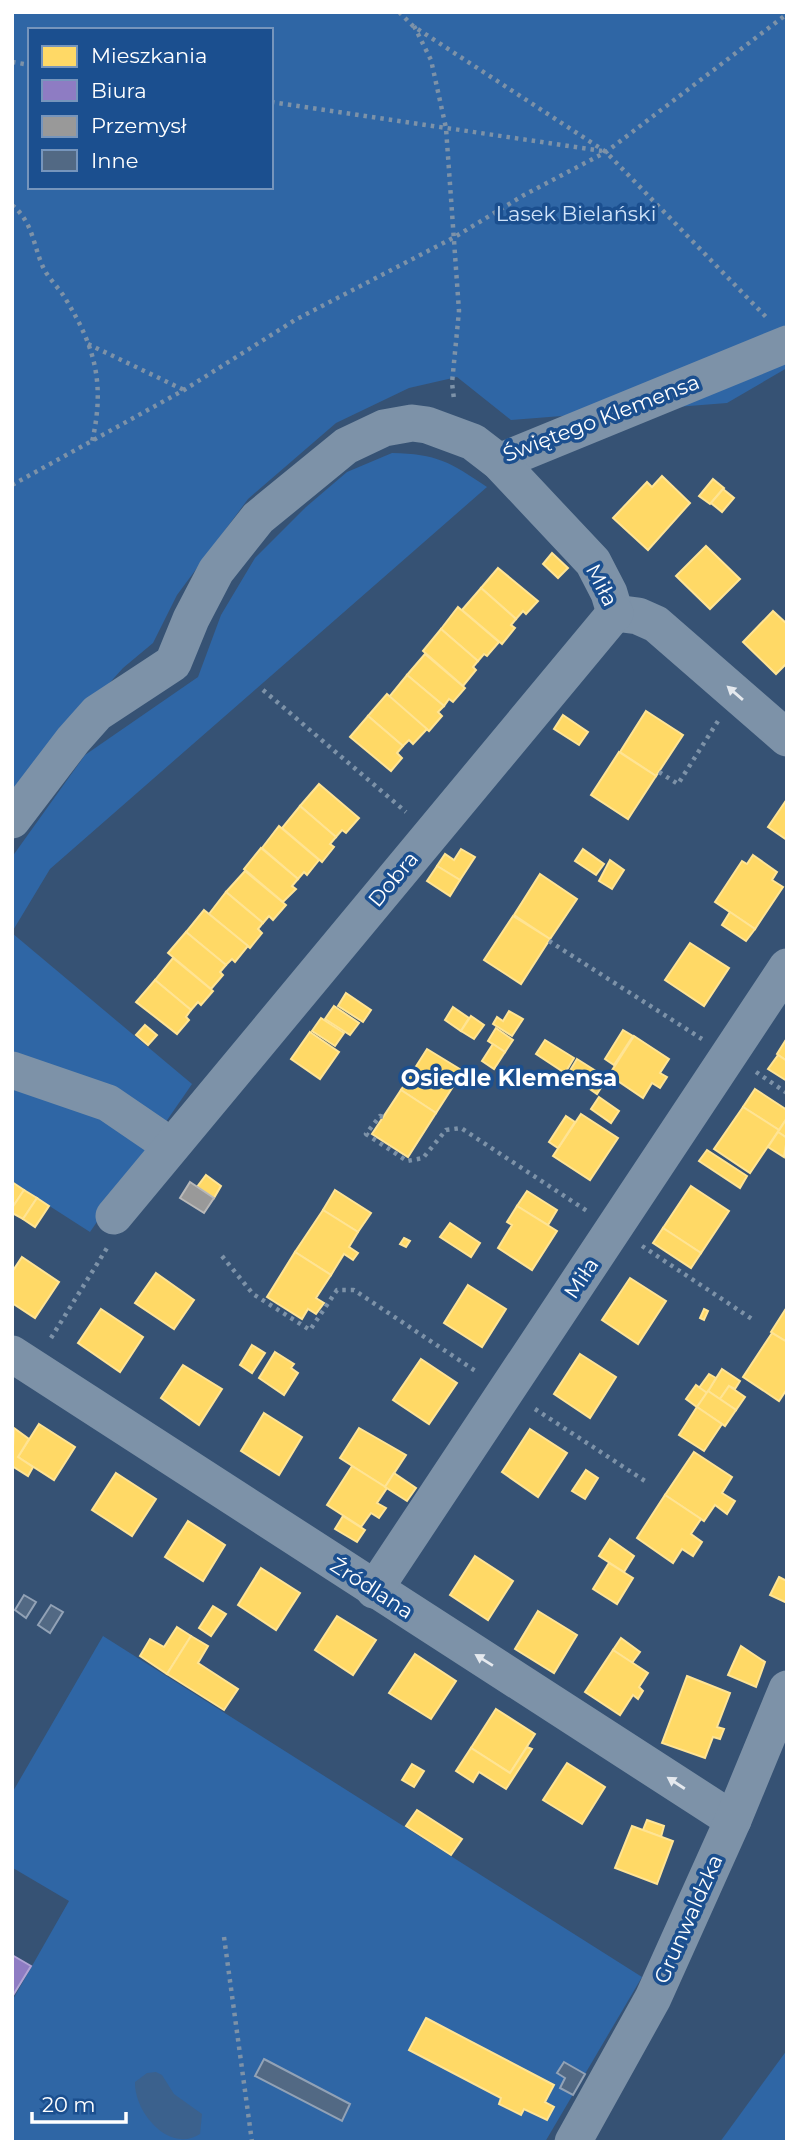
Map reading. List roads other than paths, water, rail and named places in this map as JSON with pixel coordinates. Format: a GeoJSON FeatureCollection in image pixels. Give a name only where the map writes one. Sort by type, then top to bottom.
{"type":"FeatureCollection","features":[{"type":"Feature","properties":{"kind":"street","name":"Świętego Klemensa"},"geometry":{"type":"LineString","coordinates":[[12,820],[97,713],[173,663],[202,596],[242,535],[274,504],[346,446],[384,428],[412,423],[459,434],[499,462],[777,332]]}},
{"type":"Feature","properties":{"kind":"street","name":"Miła"},"geometry":{"type":"LineString","coordinates":[[499,462],[593,562],[609,593],[615,613],[638,616],[656,624],[787,738]]}},
{"type":"Feature","properties":{"kind":"street","name":"Dobra"},"geometry":{"type":"LineString","coordinates":[[113,1228],[171,1146],[615,613]]}},
{"type":"Feature","properties":{"kind":"street","name":"Miła"},"geometry":{"type":"LineString","coordinates":[[374,1590],[787,967]]}},
{"type":"Feature","properties":{"kind":"street"},"geometry":{"type":"LineString","coordinates":[[12,1070],[108,1104],[171,1146]]}},
{"type":"Feature","properties":{"kind":"street","name":"Źródlana"},"geometry":{"type":"LineString","coordinates":[[22,1361],[733,1820]]}},
{"type":"Feature","properties":{"kind":"street","name":"Grunwaldzka"},"geometry":{"type":"LineString","coordinates":[[573,2142],[653,1998],[733,1820],[787,1689]]}},
{"type":"Feature","properties":{"kind":"district","name":"Osiedle Klemensa"},"geometry":{"type":"Point","coordinates":[509,1078]}},
{"type":"Feature","properties":{"kind":"park label","name":"Lasek Bielański"},"geometry":{"type":"Point","coordinates":[576,213]}}]}
